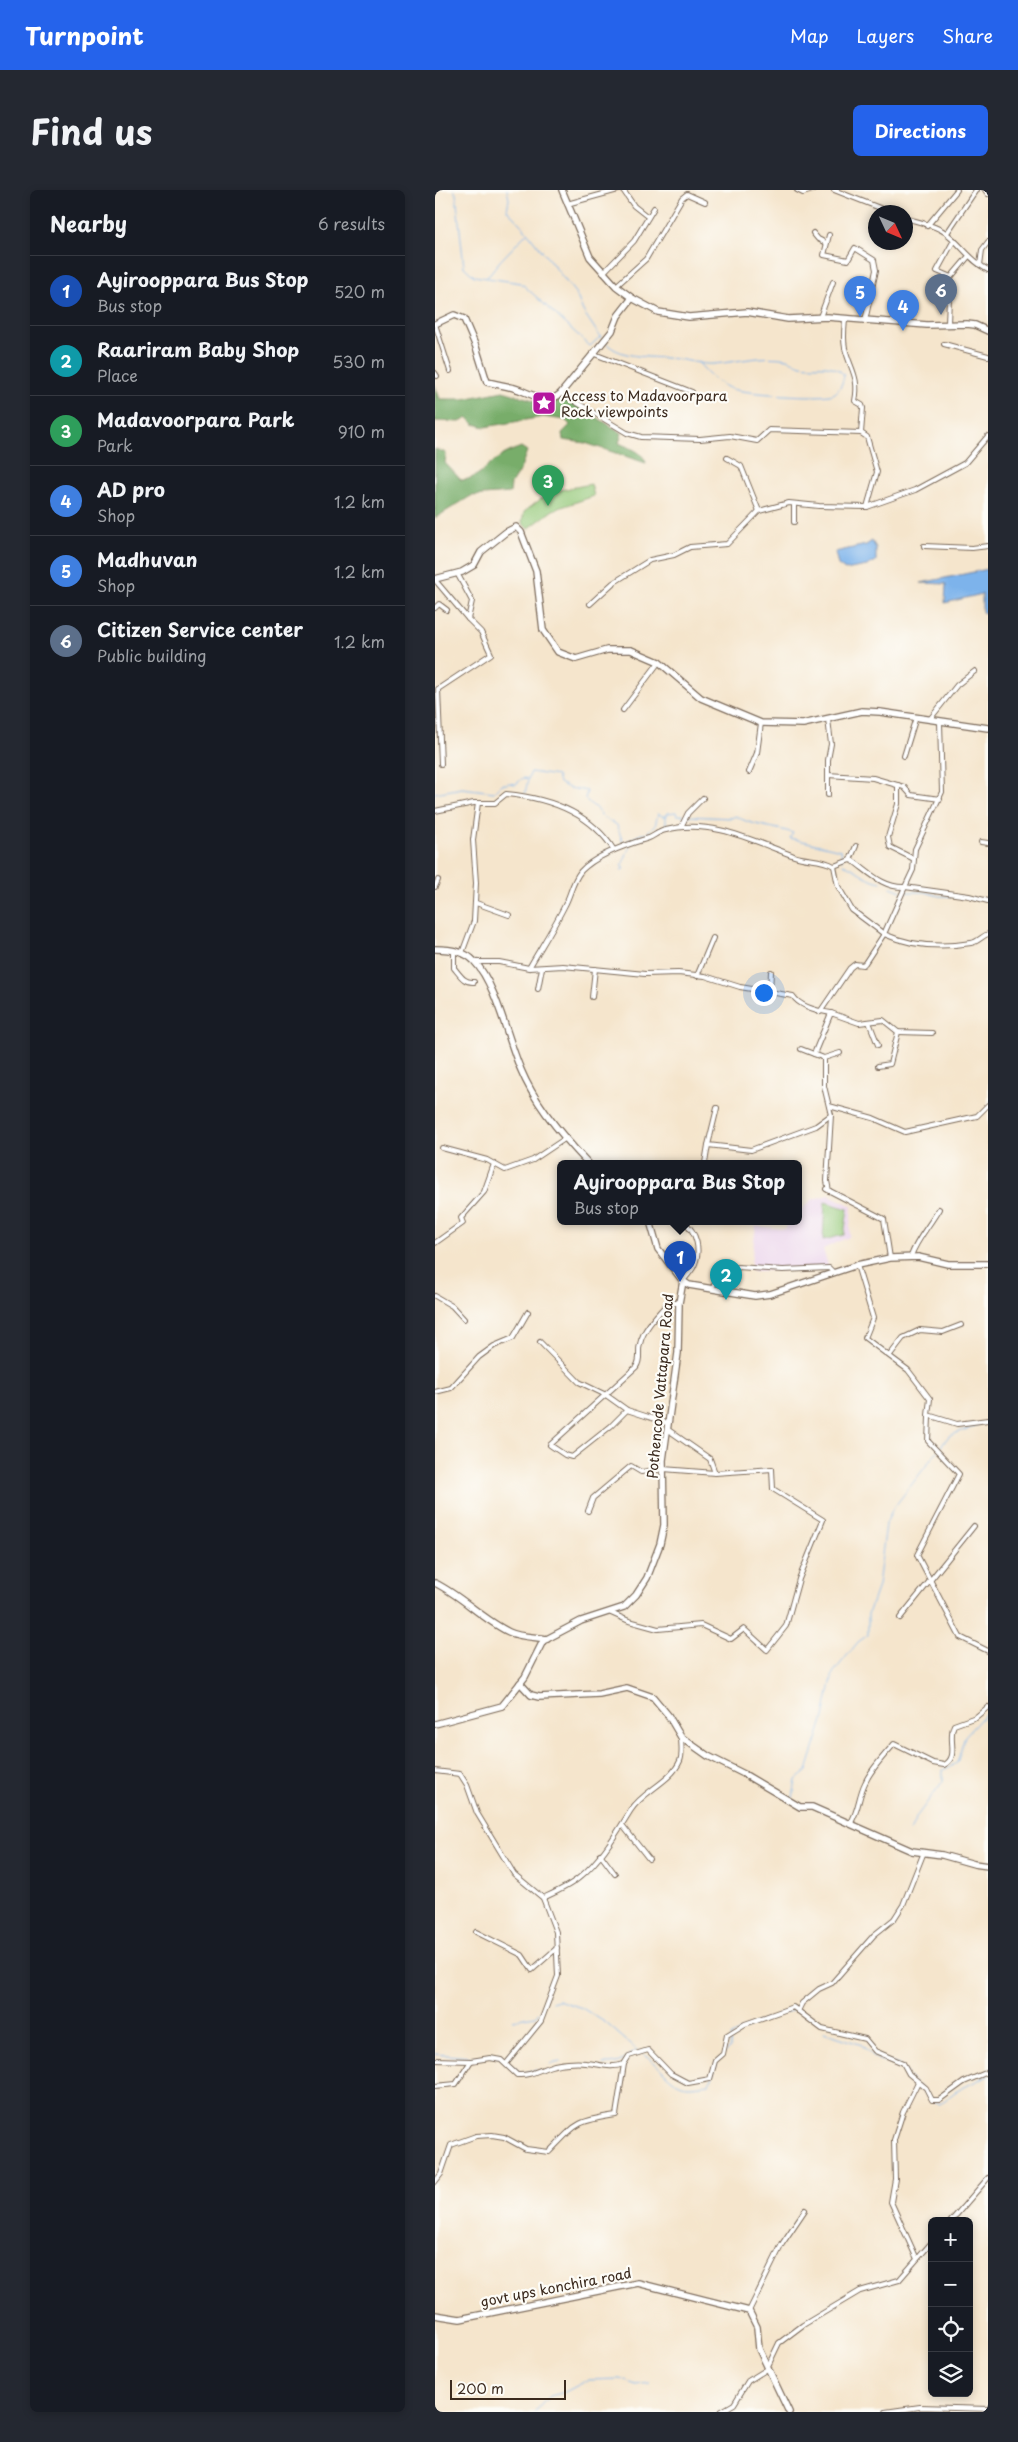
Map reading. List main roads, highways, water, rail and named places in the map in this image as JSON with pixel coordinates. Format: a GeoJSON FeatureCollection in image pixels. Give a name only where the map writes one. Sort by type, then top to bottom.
{"type":"FeatureCollection","features":[{"type":"Feature","properties":{"kind":"main road"},"geometry":{"type":"LineString","coordinates":[[562,190],[566,204],[590,257],[616,286],[632,298],[658,312],[672,316],[689,317],[747,312],[788,319],[820,317],[845,320],[975,325],[988,331]]}},
{"type":"Feature","properties":{"kind":"main road"},"geometry":{"type":"LineString","coordinates":[[435,324],[454,315],[464,319],[476,347],[487,382],[515,388],[545,399],[557,398],[612,331],[618,316],[632,298]]}},
{"type":"Feature","properties":{"kind":"main road"},"geometry":{"type":"LineString","coordinates":[[435,580],[474,566],[481,552],[506,532],[516,527],[521,532],[536,571],[543,630],[558,652],[577,659],[599,652],[625,650],[659,662],[701,698],[761,723],[803,724],[862,712],[916,717],[988,728]]}},
{"type":"Feature","properties":{"kind":"main road"},"geometry":{"type":"LineString","coordinates":[[435,949],[462,953],[476,962],[488,984],[521,1071],[532,1092],[566,1138],[585,1160]]}},
{"type":"Feature","properties":{"kind":"main road"},"geometry":{"type":"LineString","coordinates":[[651,1225],[658,1249],[683,1281],[689,1285],[755,1296],[770,1294],[857,1265],[890,1258],[911,1256],[948,1264],[988,1264]]}},
{"type":"Feature","properties":{"kind":"main road","name":"Pothencode Vattapara Road"},"geometry":{"type":"LineString","coordinates":[[435,1724],[502,1706],[520,1683],[543,1641],[581,1621],[611,1613],[624,1607],[636,1595],[647,1578],[660,1544],[664,1525],[663,1469],[666,1426],[678,1353],[679,1303],[683,1281]]}},
{"type":"Feature","properties":{"kind":"main road"},"geometry":{"type":"LineString","coordinates":[[435,1583],[454,1592],[485,1619],[511,1633],[547,1639]]}},
{"type":"Feature","properties":{"kind":"main road"},"geometry":{"type":"LineString","coordinates":[[520,1683],[531,1695],[549,1698],[599,1694],[627,1688],[653,1697],[668,1714],[681,1736],[708,1756],[800,1807],[812,1807],[849,1825],[912,1851],[988,1866]]}},
{"type":"Feature","properties":{"kind":"main road","name":"govt ups konchira road"},"geometry":{"type":"LineString","coordinates":[[435,2315],[460,2319],[492,2310],[638,2283],[749,2311],[757,2328],[759,2350],[789,2412]]}},
{"type":"Feature","properties":{"kind":"water"},"geometry":{"type":"Polygon","coordinates":[[[872,541],[876,548],[876,561],[867,566],[845,570],[838,565],[835,552],[866,545],[872,541]]]}},
{"type":"Feature","properties":{"kind":"water"},"geometry":{"type":"Polygon","coordinates":[[[988,569],[988,615],[982,612],[982,594],[945,603],[946,584],[921,583],[988,569]]]}},
{"type":"Feature","properties":{"kind":"waterway"},"geometry":{"type":"LineString","coordinates":[[454,190],[464,267],[474,276],[521,283],[590,346],[600,337]]}},
{"type":"Feature","properties":{"kind":"waterway"},"geometry":{"type":"LineString","coordinates":[[507,190],[509,199],[507,210],[524,228],[576,294],[583,311],[601,338]]}},
{"type":"Feature","properties":{"kind":"waterway"},"geometry":{"type":"LineString","coordinates":[[487,277],[527,233]]}},
{"type":"Feature","properties":{"kind":"waterway"},"geometry":{"type":"LineString","coordinates":[[606,343],[630,355],[685,360],[695,362],[700,363],[709,364],[769,357],[789,360],[807,366],[830,366],[844,375],[841,386],[833,394],[815,396],[766,394],[739,391],[727,387],[713,378],[701,366],[698,362]]}},
{"type":"Feature","properties":{"kind":"waterway"},"geometry":{"type":"LineString","coordinates":[[508,783],[516,784],[523,778],[528,779],[531,772],[557,776],[559,783],[569,788],[587,791],[585,799],[600,812],[600,815],[617,825],[623,843],[641,834],[647,834],[655,826],[658,813],[662,816],[667,816]]}},
{"type":"Feature","properties":{"kind":"waterway"},"geometry":{"type":"LineString","coordinates":[[525,793],[528,780]]}},
{"type":"Feature","properties":{"kind":"waterway"},"geometry":{"type":"LineString","coordinates":[[435,793],[462,788],[494,792],[502,784],[507,784]]}},
{"type":"Feature","properties":{"kind":"waterway"},"geometry":{"type":"LineString","coordinates":[[666,827],[666,816],[668,813],[676,812],[677,815],[684,815]]}},
{"type":"Feature","properties":{"kind":"waterway"},"geometry":{"type":"LineString","coordinates":[[688,816],[731,818]]}},
{"type":"Feature","properties":{"kind":"waterway"},"geometry":{"type":"LineString","coordinates":[[731,818],[736,816],[748,822],[793,833],[790,838],[841,850],[842,860]]}},
{"type":"Feature","properties":{"kind":"waterway"},"geometry":{"type":"LineString","coordinates":[[621,870],[624,869],[622,866],[630,846]]}},
{"type":"Feature","properties":{"kind":"waterway"},"geometry":{"type":"LineString","coordinates":[[843,864],[871,879],[881,882]]}},
{"type":"Feature","properties":{"kind":"waterway"},"geometry":{"type":"LineString","coordinates":[[891,887],[901,891]]}},
{"type":"Feature","properties":{"kind":"waterway"},"geometry":{"type":"LineString","coordinates":[[905,892],[925,892],[939,896],[962,897]]}},
{"type":"Feature","properties":{"kind":"waterway"},"geometry":{"type":"LineString","coordinates":[[793,1798],[796,1780],[807,1771],[824,1717],[833,1673],[858,1642],[868,1635],[868,1614],[878,1586],[886,1524],[892,1510],[949,1436],[980,1424]]}},
{"type":"Feature","properties":{"kind":"waterway"},"geometry":{"type":"LineString","coordinates":[[910,1831],[917,1816],[943,1781],[943,1770],[957,1763],[965,1736],[988,1711]]}},
{"type":"Feature","properties":{"kind":"waterway"},"geometry":{"type":"LineString","coordinates":[[552,2002],[558,2000],[582,2008],[606,2023],[637,2050]]}},
{"type":"Feature","properties":{"kind":"waterway"},"geometry":{"type":"LineString","coordinates":[[513,2020],[535,2016],[543,2009]]}},
{"type":"Feature","properties":{"kind":"waterway"},"geometry":{"type":"LineString","coordinates":[[779,2014],[794,2010]]}},
{"type":"Feature","properties":{"kind":"waterway"},"geometry":{"type":"LineString","coordinates":[[725,2053],[730,2048],[731,2036],[766,2019]]}},
{"type":"Feature","properties":{"kind":"waterway"},"geometry":{"type":"LineString","coordinates":[[824,2032],[862,2045],[879,2060],[899,2065],[907,2074]]}},
{"type":"Feature","properties":{"kind":"waterway"},"geometry":{"type":"LineString","coordinates":[[603,2064],[618,2062],[637,2050]]}},
{"type":"Feature","properties":{"kind":"waterway"},"geometry":{"type":"LineString","coordinates":[[435,2054],[480,2058]]}},
{"type":"Feature","properties":{"kind":"waterway"},"geometry":{"type":"LineString","coordinates":[[643,2054],[675,2082],[688,2086],[708,2084],[717,2062]]}},
{"type":"Feature","properties":{"kind":"waterway"},"geometry":{"type":"LineString","coordinates":[[491,2056],[500,2057],[505,2061]]}},
{"type":"Feature","properties":{"kind":"waterway"},"geometry":{"type":"LineString","coordinates":[[551,2064],[560,2062]]}},
{"type":"Feature","properties":{"kind":"waterway"},"geometry":{"type":"LineString","coordinates":[[510,2065],[522,2073],[536,2070]]}},
{"type":"Feature","properties":{"kind":"waterway"},"geometry":{"type":"LineString","coordinates":[[933,2102],[940,2104],[955,2092],[988,2075]]}},
{"type":"Feature","properties":{"kind":"waterway"},"geometry":{"type":"LineString","coordinates":[[909,2077],[915,2083]]}},
{"type":"Feature","properties":{"kind":"waterway"},"geometry":{"type":"LineString","coordinates":[[918,2085],[930,2100]]}},
{"type":"Feature","properties":{"kind":"waterway"},"geometry":{"type":"LineString","coordinates":[[536,2412],[550,2396],[565,2392],[588,2380],[620,2379],[636,2385],[650,2383]]}},
{"type":"Feature","properties":{"kind":"place","name":"Citizen Service center"},"geometry":{"type":"Point","coordinates":[941,315]}},
{"type":"Feature","properties":{"kind":"place","name":"Madhuvan"},"geometry":{"type":"Point","coordinates":[860,317]}},
{"type":"Feature","properties":{"kind":"place","name":"AD pro"},"geometry":{"type":"Point","coordinates":[903,331]}},
{"type":"Feature","properties":{"kind":"place","name":"Access to Madavoorpara Rock viewpoints"},"geometry":{"type":"Point","coordinates":[544,403]}},
{"type":"Feature","properties":{"kind":"place","name":"Madavoorpara Park"},"geometry":{"type":"Point","coordinates":[548,506]}},
{"type":"Feature","properties":{"kind":"place","name":"Ayirooppara Bus Stop"},"geometry":{"type":"Point","coordinates":[680,1282]}},
{"type":"Feature","properties":{"kind":"place","name":"Raariram Baby Shop"},"geometry":{"type":"Point","coordinates":[726,1300]}}]}
